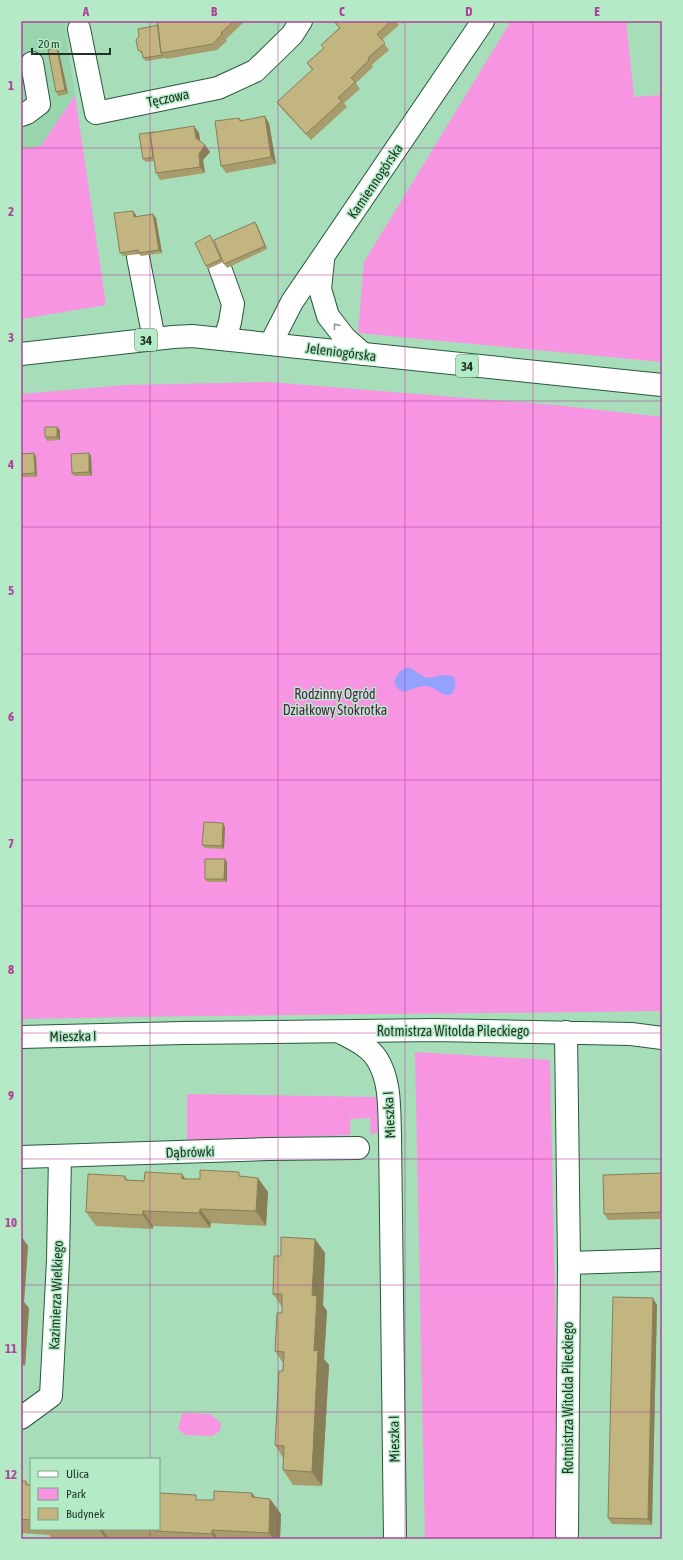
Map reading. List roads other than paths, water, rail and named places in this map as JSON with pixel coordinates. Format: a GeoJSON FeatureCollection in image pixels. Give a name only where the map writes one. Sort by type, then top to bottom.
{"type":"FeatureCollection","features":[{"type":"Feature","properties":{"kind":"street","name":"Tęczowa"},"geometry":{"type":"LineString","coordinates":[[79,29],[96,113],[218,88],[255,71],[292,35],[301,21]]}},
{"type":"Feature","properties":{"kind":"street","name":"Kamiennogórska"},"geometry":{"type":"LineString","coordinates":[[271,344],[292,302],[480,22]]}},
{"type":"Feature","properties":{"kind":"street"},"geometry":{"type":"LineString","coordinates":[[21,115],[27,113],[39,104],[32,63]]}},
{"type":"Feature","properties":{"kind":"street"},"geometry":{"type":"LineString","coordinates":[[324,256],[320,289],[328,316],[345,338],[363,354]]}},
{"type":"Feature","properties":{"kind":"street"},"geometry":{"type":"LineString","coordinates":[[138,257],[154,339]]}},
{"type":"Feature","properties":{"kind":"street"},"geometry":{"type":"LineString","coordinates":[[219,265],[234,304],[225,339]]}},
{"type":"Feature","properties":{"kind":"street","name":"Jeleniogórska"},"geometry":{"type":"LineString","coordinates":[[21,354],[192,336],[662,385]]}},
{"type":"Feature","properties":{"kind":"street","name":"Rotmistrza Witolda Pileckiego"},"geometry":{"type":"LineString","coordinates":[[340,1032],[435,1030],[566,1032],[631,1034],[662,1038]]}},
{"type":"Feature","properties":{"kind":"street","name":"Mieszka I"},"geometry":{"type":"LineString","coordinates":[[21,1038],[183,1033],[340,1032],[362,1044],[377,1059],[388,1085],[390,1135],[395,1539]]}},
{"type":"Feature","properties":{"kind":"street","name":"Rotmistrza Witolda Pileckiego"},"geometry":{"type":"LineString","coordinates":[[566,1032],[569,1263],[567,1534]]}},
{"type":"Feature","properties":{"kind":"street","name":"Dąbrówki"},"geometry":{"type":"LineString","coordinates":[[21,1157],[268,1149],[358,1148]]}},
{"type":"Feature","properties":{"kind":"street","name":"Kazimierza Wielkiego"},"geometry":{"type":"LineString","coordinates":[[21,1418],[51,1396],[58,1260],[60,1156]]}},
{"type":"Feature","properties":{"kind":"street"},"geometry":{"type":"LineString","coordinates":[[569,1263],[662,1260]]}},
{"type":"Feature","properties":{"kind":"water"},"geometry":{"type":"Polygon","coordinates":[[[409,667],[424,677],[432,678],[440,675],[453,676],[456,685],[452,694],[448,695],[426,686],[404,692],[397,688],[394,681],[400,671],[409,667]]]}},
{"type":"Feature","properties":{"kind":"park label","name":"Rodzinny Ogród Działkowy Stokrotka"},"geometry":{"type":"Point","coordinates":[335,702]}}]}
